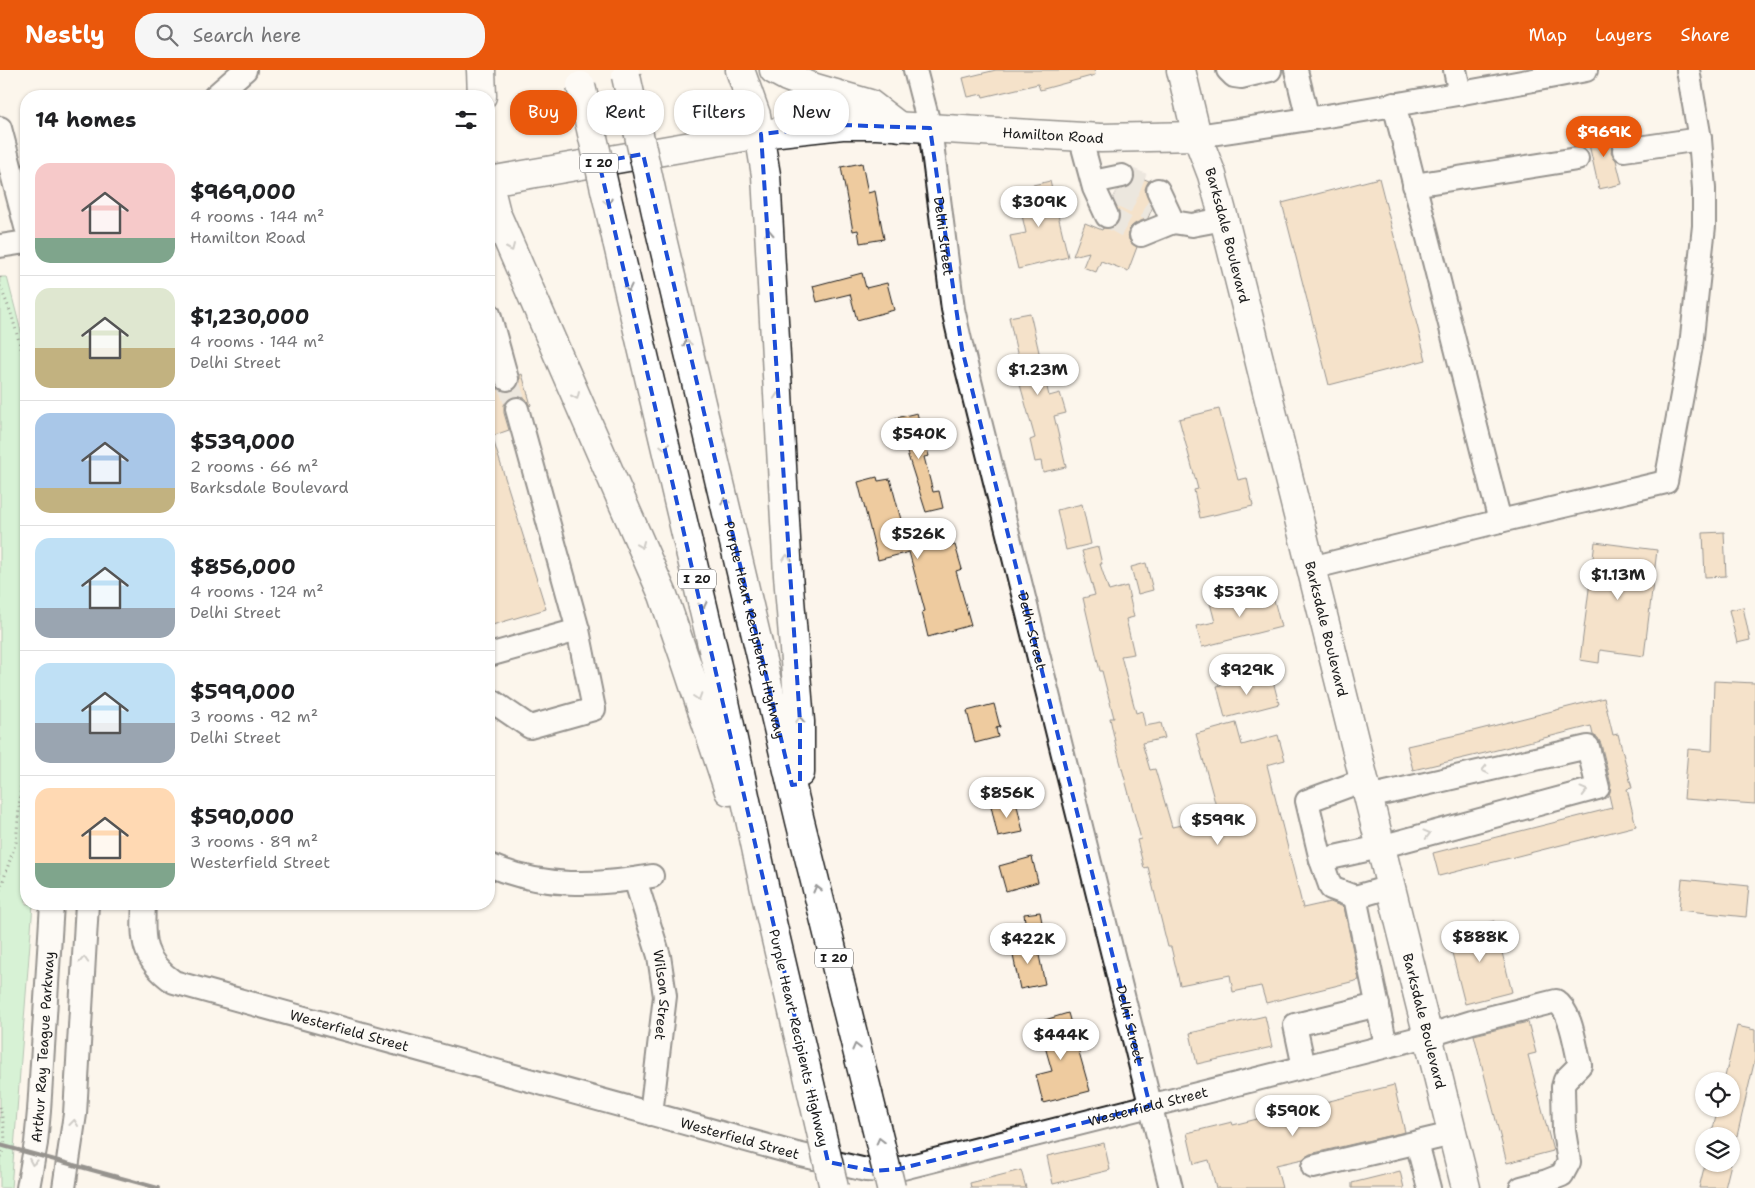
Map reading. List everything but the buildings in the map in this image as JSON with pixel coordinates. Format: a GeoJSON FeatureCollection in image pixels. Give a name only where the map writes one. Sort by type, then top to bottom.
{"type":"FeatureCollection","features":[{"type":"Feature","properties":{"kind":"main road"},"geometry":{"type":"LineString","coordinates":[[481,70],[482,90]]}},
{"type":"Feature","properties":{"kind":"main road"},"geometry":{"type":"LineString","coordinates":[[740,70],[748,90]]}},
{"type":"Feature","properties":{"kind":"main road"},"geometry":{"type":"LineString","coordinates":[[774,70],[815,88],[870,104],[900,126]]}},
{"type":"Feature","properties":{"kind":"main road","name":"Barksdale Boulevard"},"geometry":{"type":"LineString","coordinates":[[1181,70],[1197,136],[1212,175],[1224,219],[1466,1188]]}},
{"type":"Feature","properties":{"kind":"main road","name":"Purple Heart Recipients Highway"},"geometry":{"type":"LineString","coordinates":[[625,73],[659,226],[800,821],[891,1188]]}},
{"type":"Feature","properties":{"kind":"main road","name":"Purple Heart Recipients Highway"},"geometry":{"type":"LineString","coordinates":[[579,78],[721,683],[772,918],[834,1188]]}},
{"type":"Feature","properties":{"kind":"main road","name":"Hamilton Road"},"geometry":{"type":"LineString","coordinates":[[764,134],[842,125],[900,126],[1101,138],[1197,136]]}},
{"type":"Feature","properties":{"kind":"main road","name":"Hamilton Road"},"geometry":{"type":"LineString","coordinates":[[495,180],[754,135]]}},
{"type":"Feature","properties":{"kind":"main road"},"geometry":{"type":"LineString","coordinates":[[760,135],[766,185],[788,575],[800,722],[800,821]]}},
{"type":"Feature","properties":{"kind":"main road"},"geometry":{"type":"LineString","coordinates":[[495,209],[663,596],[688,664],[772,918]]}},
{"type":"Feature","properties":{"kind":"street"},"geometry":{"type":"LineString","coordinates":[[222,90],[245,70]]}},
{"type":"Feature","properties":{"kind":"street","name":"Delhi Street"},"geometry":{"type":"LineString","coordinates":[[915,70],[930,128],[953,308],[962,349],[1170,1188]]}},
{"type":"Feature","properties":{"kind":"street"},"geometry":{"type":"LineString","coordinates":[[1228,70],[1234,76],[1241,77],[1270,70]]}},
{"type":"Feature","properties":{"kind":"street"},"geometry":{"type":"LineString","coordinates":[[1296,70],[1308,119]]}},
{"type":"Feature","properties":{"kind":"street"},"geometry":{"type":"LineString","coordinates":[[1455,70],[1460,94]]}},
{"type":"Feature","properties":{"kind":"street","name":"Hamilton Road"},"geometry":{"type":"LineString","coordinates":[[1197,136],[1460,94],[1560,72],[1586,70]]}},
{"type":"Feature","properties":{"kind":"street"},"geometry":{"type":"LineString","coordinates":[[1311,568],[1666,482],[1690,355],[1704,226],[1704,189],[1700,139],[1688,70]]}},
{"type":"Feature","properties":{"kind":"street"},"geometry":{"type":"LineString","coordinates":[[1394,104],[1500,521]]}},
{"type":"Feature","properties":{"kind":"street"},"geometry":{"type":"LineString","coordinates":[[0,128],[20,204]]}},
{"type":"Feature","properties":{"kind":"street"},"geometry":{"type":"LineString","coordinates":[[1080,136],[1093,182],[1107,216]]}},
{"type":"Feature","properties":{"kind":"street"},"geometry":{"type":"LineString","coordinates":[[1624,150],[1700,139]]}},
{"type":"Feature","properties":{"kind":"street"},"geometry":{"type":"LineString","coordinates":[[1414,185],[1577,159]]}},
{"type":"Feature","properties":{"kind":"street"},"geometry":{"type":"LineString","coordinates":[[1093,182],[1119,185]]}},
{"type":"Feature","properties":{"kind":"street"},"geometry":{"type":"LineString","coordinates":[[1155,200],[1173,222]]}},
{"type":"Feature","properties":{"kind":"street"},"geometry":{"type":"LineString","coordinates":[[1141,235],[1173,222],[1192,225],[1224,219]]}},
{"type":"Feature","properties":{"kind":"street"},"geometry":{"type":"LineString","coordinates":[[0,246],[20,243]]}},
{"type":"Feature","properties":{"kind":"street"},"geometry":{"type":"LineString","coordinates":[[495,335],[508,379]]}},
{"type":"Feature","properties":{"kind":"street"},"geometry":{"type":"LineString","coordinates":[[495,703],[530,727],[594,709],[578,630],[517,410]]}},
{"type":"Feature","properties":{"kind":"street"},"geometry":{"type":"LineString","coordinates":[[495,653],[578,630]]}},
{"type":"Feature","properties":{"kind":"street"},"geometry":{"type":"LineString","coordinates":[[1321,860],[1380,847],[1598,788],[1588,746],[1307,800],[1321,860],[1331,888],[1355,897],[1390,887]]}},
{"type":"Feature","properties":{"kind":"street","name":"Wilson Street"},"geometry":{"type":"LineString","coordinates":[[495,867],[526,877],[556,882],[595,884],[644,877],[665,996],[651,1114]]}},
{"type":"Feature","properties":{"kind":"street"},"geometry":{"type":"LineString","coordinates":[[1355,897],[1386,1046]]}},
{"type":"Feature","properties":{"kind":"street","name":"Arthur Ray Teague Parkway"},"geometry":{"type":"LineString","coordinates":[[28,1188],[36,1143],[39,1111],[52,910]]}},
{"type":"Feature","properties":{"kind":"street"},"geometry":{"type":"LineString","coordinates":[[64,1188],[75,1114],[87,910]]}},
{"type":"Feature","properties":{"kind":"street","name":"Westerfield Street"},"geometry":{"type":"LineString","coordinates":[[144,910],[143,932],[146,951],[156,968],[174,982],[797,1154],[874,1171],[899,1169],[1427,1036],[1472,1022],[1556,1001],[1567,1013],[1580,1065],[1565,1080],[1563,1087],[1564,1131],[1569,1162],[1562,1175],[1547,1182],[1521,1188]]}},
{"type":"Feature","properties":{"kind":"street"},"geometry":{"type":"LineString","coordinates":[[1304,1067],[1295,1025],[1378,1005]]}},
{"type":"Feature","properties":{"kind":"street"},"geometry":{"type":"LineString","coordinates":[[1313,1167],[1452,1134]]}},
{"type":"Feature","properties":{"kind":"street"},"geometry":{"type":"LineString","coordinates":[[1417,1143],[1429,1188]]}},
{"type":"Feature","properties":{"kind":"path"},"geometry":{"type":"LineString","coordinates":[[0,286],[12,313],[20,343]]}},
{"type":"Feature","properties":{"kind":"path"},"geometry":{"type":"LineString","coordinates":[[0,890],[16,842],[20,797]]}},
{"type":"Feature","properties":{"kind":"path"},"geometry":{"type":"LineString","coordinates":[[0,1107],[5,1142],[4,1150],[0,1157]]}},
{"type":"Feature","properties":{"kind":"highlighted area"},"geometry":{"type":"Polygon","coordinates":[[[842,125],[930,128],[962,349],[1150,1106],[899,1169],[874,1171],[828,1162],[599,162],[643,154],[792,785],[800,784],[800,722],[761,134],[842,125]]]}},
{"type":"Feature","properties":{"kind":"green space"},"geometry":{"type":"Polygon","coordinates":[[[0,277],[7,277],[20,328],[20,910],[33,910],[11,1188],[0,1188],[0,277]]]}},
{"type":"Feature","properties":{"kind":"tunnel"},"geometry":{"type":"LineString","coordinates":[[1122,176],[1158,190]]}},
{"type":"Feature","properties":{"kind":"tunnel"},"geometry":{"type":"LineString","coordinates":[[1115,194],[1151,210]]}},
{"type":"Feature","properties":{"kind":"tunnel"},"geometry":{"type":"LineString","coordinates":[[1107,216],[1141,235]]}},
{"type":"Feature","properties":{"kind":"tunnel"},"geometry":{"type":"LineString","coordinates":[[507,379],[517,409]]}},
{"type":"Feature","properties":{"kind":"railway"},"geometry":{"type":"LineString","coordinates":[[0,1145],[158,1188]]}}]}
